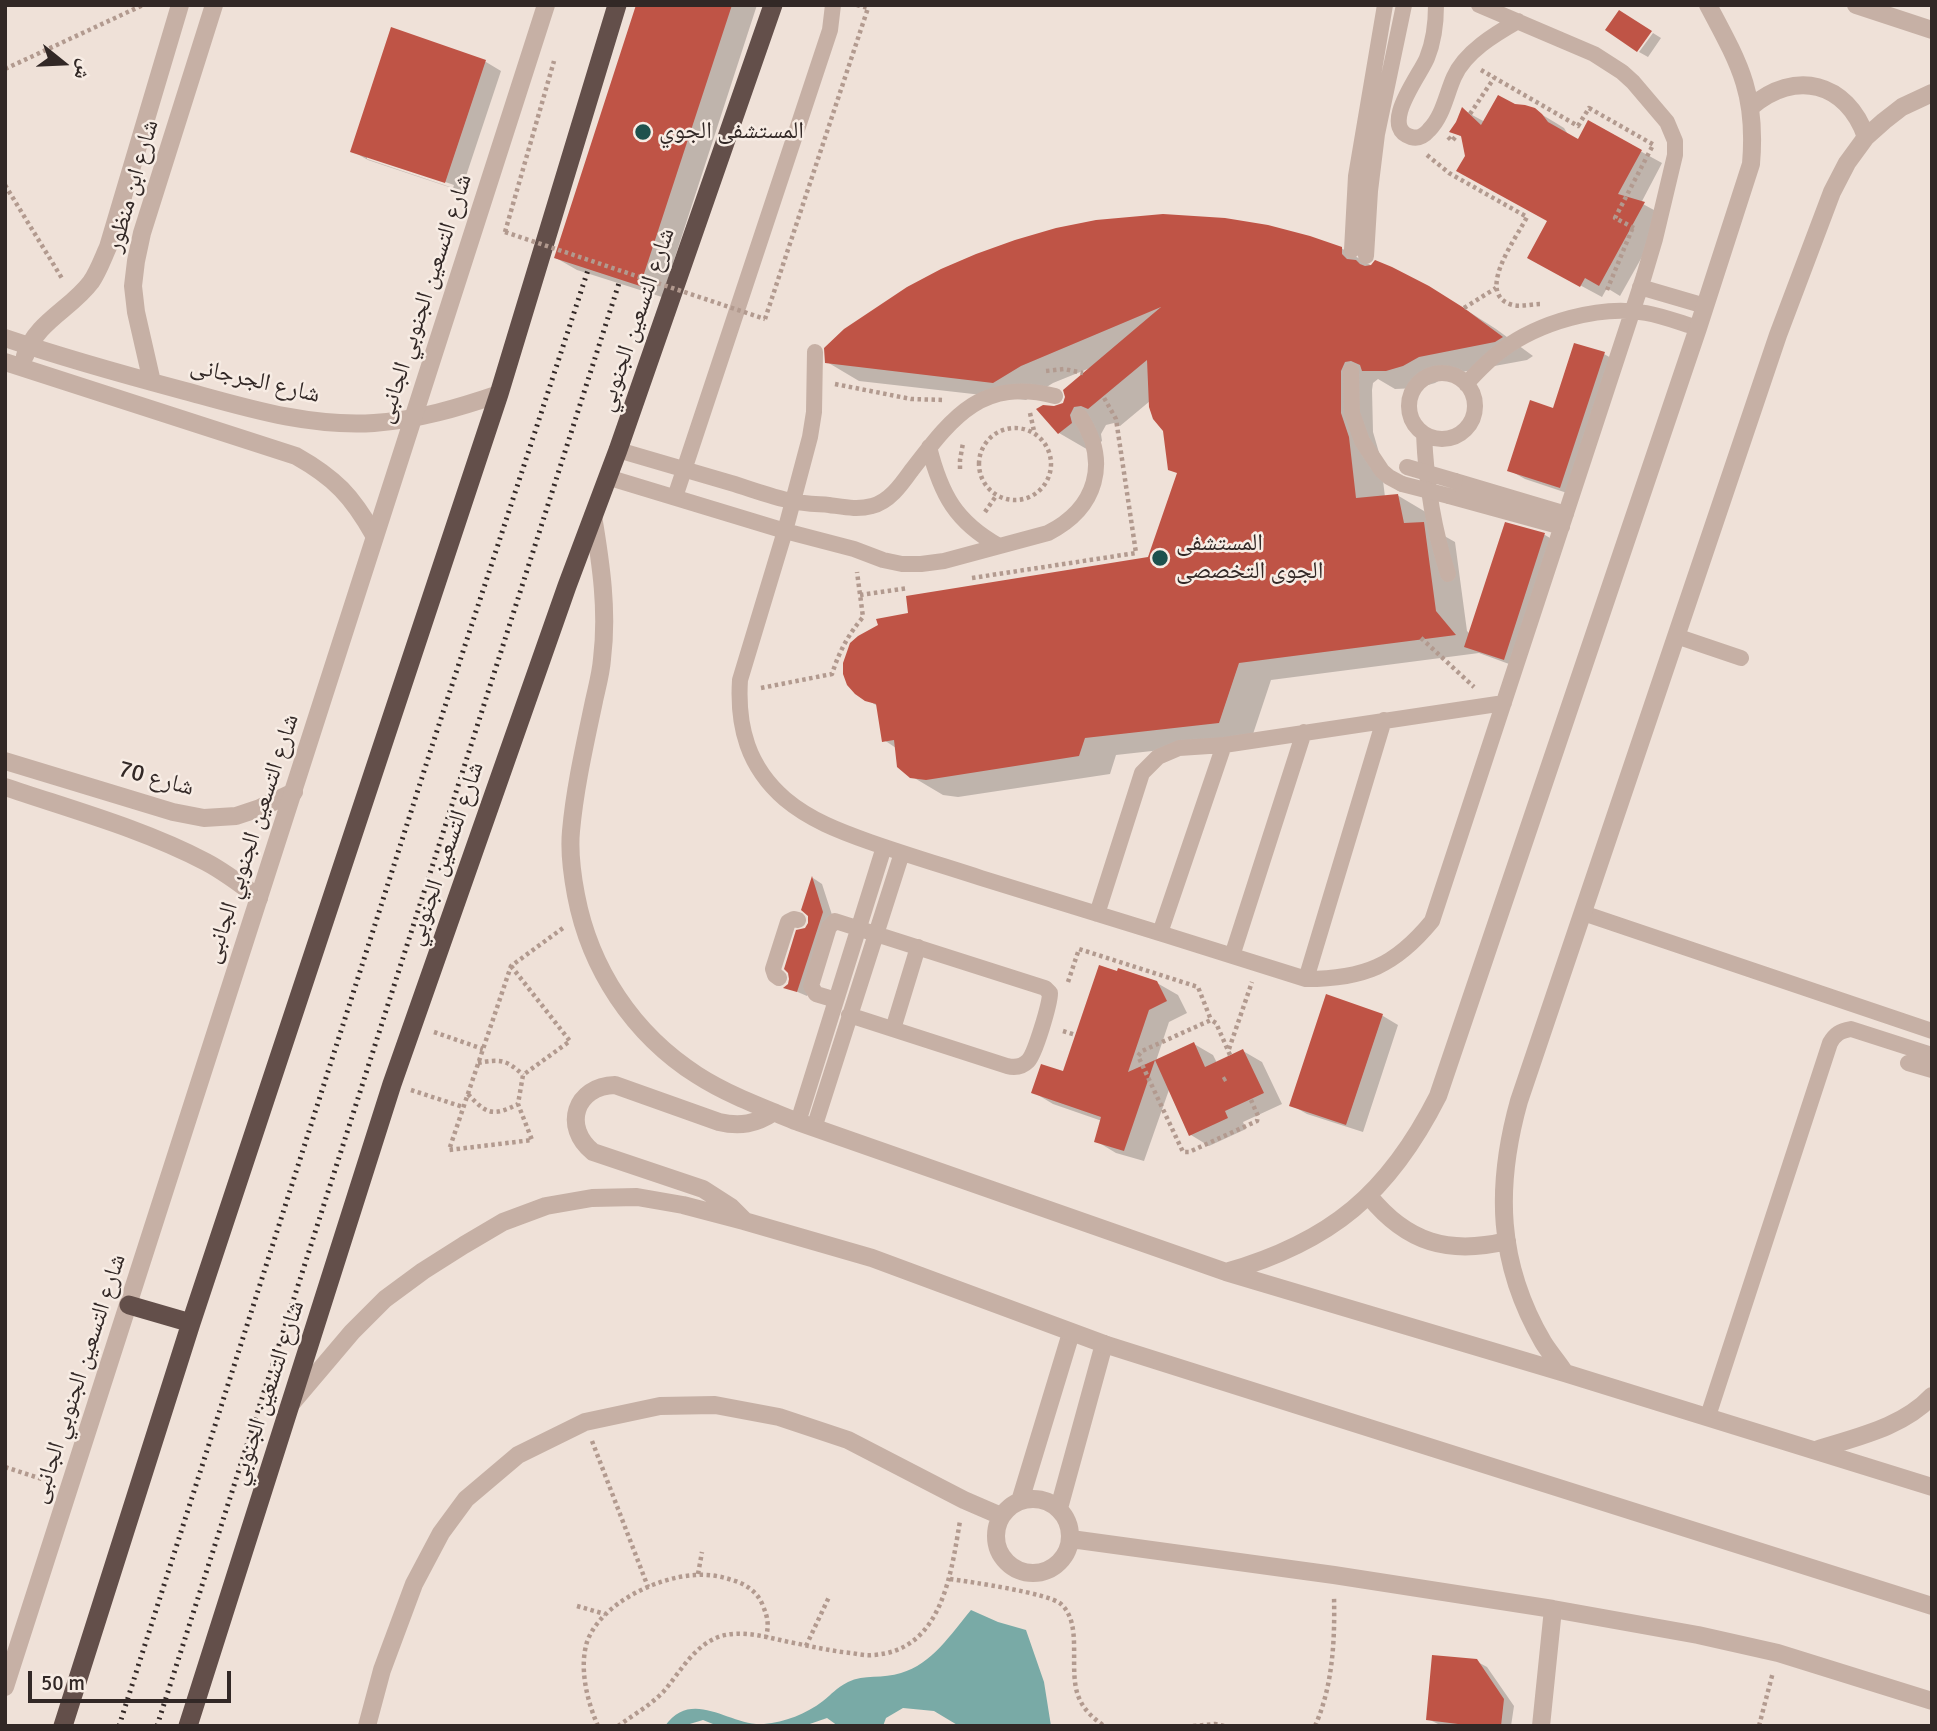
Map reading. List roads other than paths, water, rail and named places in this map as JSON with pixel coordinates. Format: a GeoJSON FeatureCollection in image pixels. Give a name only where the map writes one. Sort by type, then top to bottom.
{"type":"FeatureCollection","features":[{"type":"Feature","properties":{"kind":"highway"},"geometry":{"type":"LineString","coordinates":[[63,1726],[191,1323],[499,394],[617,5]]}},
{"type":"Feature","properties":{"kind":"highway","name":"شارع التسعين الجنوبي"},"geometry":{"type":"LineString","coordinates":[[188,1726],[412,1024],[774,5]]}},
{"type":"Feature","properties":{"kind":"highway"},"geometry":{"type":"LineString","coordinates":[[128,1304],[191,1323]]}},
{"type":"Feature","properties":{"kind":"street","name":"شارع ابن منظور"},"geometry":{"type":"LineString","coordinates":[[28,346],[37,333],[91,282],[108,247],[180,5]]}},
{"type":"Feature","properties":{"kind":"street","name":"شارع ابن منظور"},"geometry":{"type":"LineString","coordinates":[[152,383],[136,312],[133,286],[136,261],[146,220],[214,5]]}},
{"type":"Feature","properties":{"kind":"street","name":"شارع التسعين الجنوبي الجانبى"},"geometry":{"type":"LineString","coordinates":[[5,1687],[545,5]]}},
{"type":"Feature","properties":{"kind":"street"},"geometry":{"type":"LineString","coordinates":[[1226,1272],[1291,1249],[1321,1232],[1369,1196],[1400,1161],[1421,1130],[1438,1096],[1751,164],[1753,136],[1746,82],[1708,5]]}},
{"type":"Feature","properties":{"kind":"street"},"geometry":{"type":"LineString","coordinates":[[1856,5],[1932,30]]}},
{"type":"Feature","properties":{"kind":"street"},"geometry":{"type":"LineString","coordinates":[[1751,107],[1775,90],[1803,85],[1818,87],[1837,96],[1854,110],[1866,137]]}},
{"type":"Feature","properties":{"kind":"street"},"geometry":{"type":"LineString","coordinates":[[1565,1373],[1544,1343],[1527,1311],[1515,1276],[1503,1206],[1509,1135],[1778,335],[1832,192],[1847,163],[1866,137],[1902,107],[1932,93]]}},
{"type":"Feature","properties":{"kind":"street","name":"شارع الجرجانى"},"geometry":{"type":"LineString","coordinates":[[5,338],[152,383],[296,419],[374,423],[413,418],[499,394]]}},
{"type":"Feature","properties":{"kind":"street"},"geometry":{"type":"LineString","coordinates":[[28,346],[14,365],[296,456],[321,470],[342,488],[360,510],[374,535]]}},
{"type":"Feature","properties":{"kind":"street"},"geometry":{"type":"LineString","coordinates":[[593,516],[605,608],[602,659],[576,794],[571,835],[573,876],[580,916],[591,948],[624,1007],[646,1033],[698,1076],[806,1125],[1226,1272],[1708,1416],[1932,1487]]}},
{"type":"Feature","properties":{"kind":"street","name":"شارع 70"},"geometry":{"type":"LineString","coordinates":[[5,761],[173,812],[204,818],[236,816],[261,808],[294,792]]}},
{"type":"Feature","properties":{"kind":"street"},"geometry":{"type":"LineString","coordinates":[[5,787],[145,834],[206,862],[259,898]]}},
{"type":"Feature","properties":{"kind":"street"},"geometry":{"type":"LineString","coordinates":[[744,1221],[723,1201],[703,1189],[593,1152],[578,1136],[576,1114],[580,1103],[595,1089],[605,1085],[615,1085],[732,1125],[756,1122],[774,1112]]}},
{"type":"Feature","properties":{"kind":"street"},"geometry":{"type":"LineString","coordinates":[[1369,1196],[1395,1223],[1428,1241],[1467,1248],[1507,1241]]}},
{"type":"Feature","properties":{"kind":"street"},"geometry":{"type":"LineString","coordinates":[[291,1404],[352,1332],[385,1299],[424,1271],[503,1222],[546,1206],[592,1198],[637,1198],[683,1205],[872,1258],[1104,1344],[1932,1606]]}},
{"type":"Feature","properties":{"kind":"street"},"geometry":{"type":"LineString","coordinates":[[1020,1501],[1071,1333]]}},
{"type":"Feature","properties":{"kind":"street"},"geometry":{"type":"LineString","coordinates":[[1059,1508],[1104,1344]]}},
{"type":"Feature","properties":{"kind":"street"},"geometry":{"type":"LineString","coordinates":[[1816,1450],[1892,1424],[1932,1396]]}},
{"type":"Feature","properties":{"kind":"street"},"geometry":{"type":"LineString","coordinates":[[367,1726],[382,1670],[414,1584],[441,1533],[466,1499],[518,1455],[585,1422],[660,1406],[715,1405],[779,1417],[848,1440],[964,1500],[1002,1516]]}},
{"type":"Feature","properties":{"kind":"street"},"geometry":{"type":"LineString","coordinates":[[1033,1498],[1047,1501],[1059,1508],[1066,1517],[1071,1539],[1066,1555],[1054,1568],[1038,1574],[1021,1572],[1007,1563],[998,1549],[996,1532],[1002,1516],[1010,1507],[1033,1498]]}},
{"type":"Feature","properties":{"kind":"street"},"geometry":{"type":"LineString","coordinates":[[1071,1539],[1334,1575],[1553,1609],[1736,1642],[1932,1701]]}},
{"type":"Feature","properties":{"kind":"street"},"geometry":{"type":"LineString","coordinates":[[1541,1726],[1553,1609]]}},
{"type":"Feature","properties":{"kind":"lane"},"geometry":{"type":"LineString","coordinates":[[675,497],[830,30],[834,5]]}},
{"type":"Feature","properties":{"kind":"lane"},"geometry":{"type":"LineString","coordinates":[[1385,5],[1356,176],[1359,253],[1375,148],[1404,5]]}},
{"type":"Feature","properties":{"kind":"lane"},"geometry":{"type":"LineString","coordinates":[[1436,5],[1435,29],[1441,68],[1442,109],[1433,126],[1421,137],[1413,138],[1401,130],[1399,121],[1406,94],[1419,76],[1441,68],[1466,60],[1490,38],[1518,21]]}},
{"type":"Feature","properties":{"kind":"lane"},"geometry":{"type":"LineString","coordinates":[[815,352],[813,424],[785,531],[740,680],[741,721],[746,741],[767,781],[799,810],[816,821],[902,853],[1097,914],[1306,979],[1349,977],[1374,970],[1416,941],[1432,920],[1640,287],[1655,239],[1675,155],[1675,141],[1667,122],[1627,77],[1594,54],[1479,5]]}},
{"type":"Feature","properties":{"kind":"lane"},"geometry":{"type":"LineString","coordinates":[[1640,287],[1705,306]]}},
{"type":"Feature","properties":{"kind":"lane"},"geometry":{"type":"LineString","coordinates":[[1466,384],[1504,348],[1538,329],[1593,313],[1616,310],[1647,313],[1698,328]]}},
{"type":"Feature","properties":{"kind":"lane"},"geometry":{"type":"LineString","coordinates":[[1351,371],[1352,412],[1356,428],[1362,441],[1389,477],[1402,484],[1452,489]]}},
{"type":"Feature","properties":{"kind":"lane"},"geometry":{"type":"LineString","coordinates":[[1438,373],[1449,374],[1466,384],[1473,396],[1475,408],[1472,419],[1465,428],[1457,435],[1446,438],[1434,438],[1424,434],[1410,416],[1411,393],[1418,383],[1427,376],[1438,373]]}},
{"type":"Feature","properties":{"kind":"lane"},"geometry":{"type":"LineString","coordinates":[[618,450],[793,501],[853,509],[876,505],[896,490],[954,419],[984,399],[1018,390],[1035,391],[1055,397]]}},
{"type":"Feature","properties":{"kind":"lane"},"geometry":{"type":"LineString","coordinates":[[607,477],[854,549],[883,560],[921,564],[944,561],[1048,533],[1074,516],[1094,482],[1097,459],[1094,443],[1080,416]]}},
{"type":"Feature","properties":{"kind":"lane"},"geometry":{"type":"LineString","coordinates":[[1424,434],[1434,527],[1448,574]]}},
{"type":"Feature","properties":{"kind":"lane"},"geometry":{"type":"LineString","coordinates":[[929,447],[942,489],[952,507],[965,523],[999,546]]}},
{"type":"Feature","properties":{"kind":"lane"},"geometry":{"type":"LineString","coordinates":[[1378,463],[1407,467],[1452,489],[1564,521]]}},
{"type":"Feature","properties":{"kind":"lane"},"geometry":{"type":"LineString","coordinates":[[1676,636],[1741,658]]}},
{"type":"Feature","properties":{"kind":"lane"},"geometry":{"type":"LineString","coordinates":[[1097,914],[1142,773],[1158,758],[1179,748],[1224,745],[1504,703]]}},
{"type":"Feature","properties":{"kind":"lane"},"geometry":{"type":"LineString","coordinates":[[1306,979],[1384,720]]}},
{"type":"Feature","properties":{"kind":"lane"},"geometry":{"type":"LineString","coordinates":[[1232,956],[1304,733]]}},
{"type":"Feature","properties":{"kind":"lane"},"geometry":{"type":"LineString","coordinates":[[1160,933],[1224,745]]}},
{"type":"Feature","properties":{"kind":"lane"},"geometry":{"type":"LineString","coordinates":[[806,1125],[836,1000],[884,847]]}},
{"type":"Feature","properties":{"kind":"lane"},"geometry":{"type":"LineString","coordinates":[[806,1125],[849,1015],[902,853]]}},
{"type":"Feature","properties":{"kind":"lane"},"geometry":{"type":"LineString","coordinates":[[1583,913],[1932,1031]]}},
{"type":"Feature","properties":{"kind":"lane"},"geometry":{"type":"LineString","coordinates":[[779,978],[773,969],[787,926],[790,920],[797,920]]}},
{"type":"Feature","properties":{"kind":"lane"},"geometry":{"type":"LineString","coordinates":[[836,1000],[816,994],[806,987],[811,986],[823,929],[835,921],[1045,988],[1051,996],[1032,1054],[1029,1060],[1019,1066],[1007,1066],[849,1015]]}},
{"type":"Feature","properties":{"kind":"lane"},"geometry":{"type":"LineString","coordinates":[[893,1029],[918,947]]}},
{"type":"Feature","properties":{"kind":"lane"},"geometry":{"type":"LineString","coordinates":[[1708,1416],[1830,1043],[1842,1031],[1850,1029],[1932,1055]]}},
{"type":"Feature","properties":{"kind":"lane"},"geometry":{"type":"LineString","coordinates":[[1908,1063],[1932,1070]]}},
{"type":"Feature","properties":{"kind":"water"},"geometry":{"type":"Polygon","coordinates":[[[971,1610],[1026,1630],[1044,1682],[1051,1726],[959,1726],[934,1711],[903,1708],[886,1718],[883,1726],[838,1726],[827,1718],[804,1726],[718,1726],[703,1720],[683,1726],[665,1726],[676,1715],[700,1709],[751,1723],[772,1723],[795,1717],[810,1710],[848,1682],[860,1678],[894,1675],[922,1663],[940,1647],[971,1610]]]}},
{"type":"Feature","properties":{"kind":"railway"},"geometry":{"type":"LineString","coordinates":[[119,1726],[433,743],[588,270]]}},
{"type":"Feature","properties":{"kind":"railway"},"geometry":{"type":"LineString","coordinates":[[157,1726],[620,280]]}},
{"type":"Feature","properties":{"kind":"place","name":"المستشفى الجوي"},"geometry":{"type":"Point","coordinates":[643,132]}},
{"type":"Feature","properties":{"kind":"place","name":"المستشفى الجوى التخصصى"},"geometry":{"type":"Point","coordinates":[1160,558]}}]}
